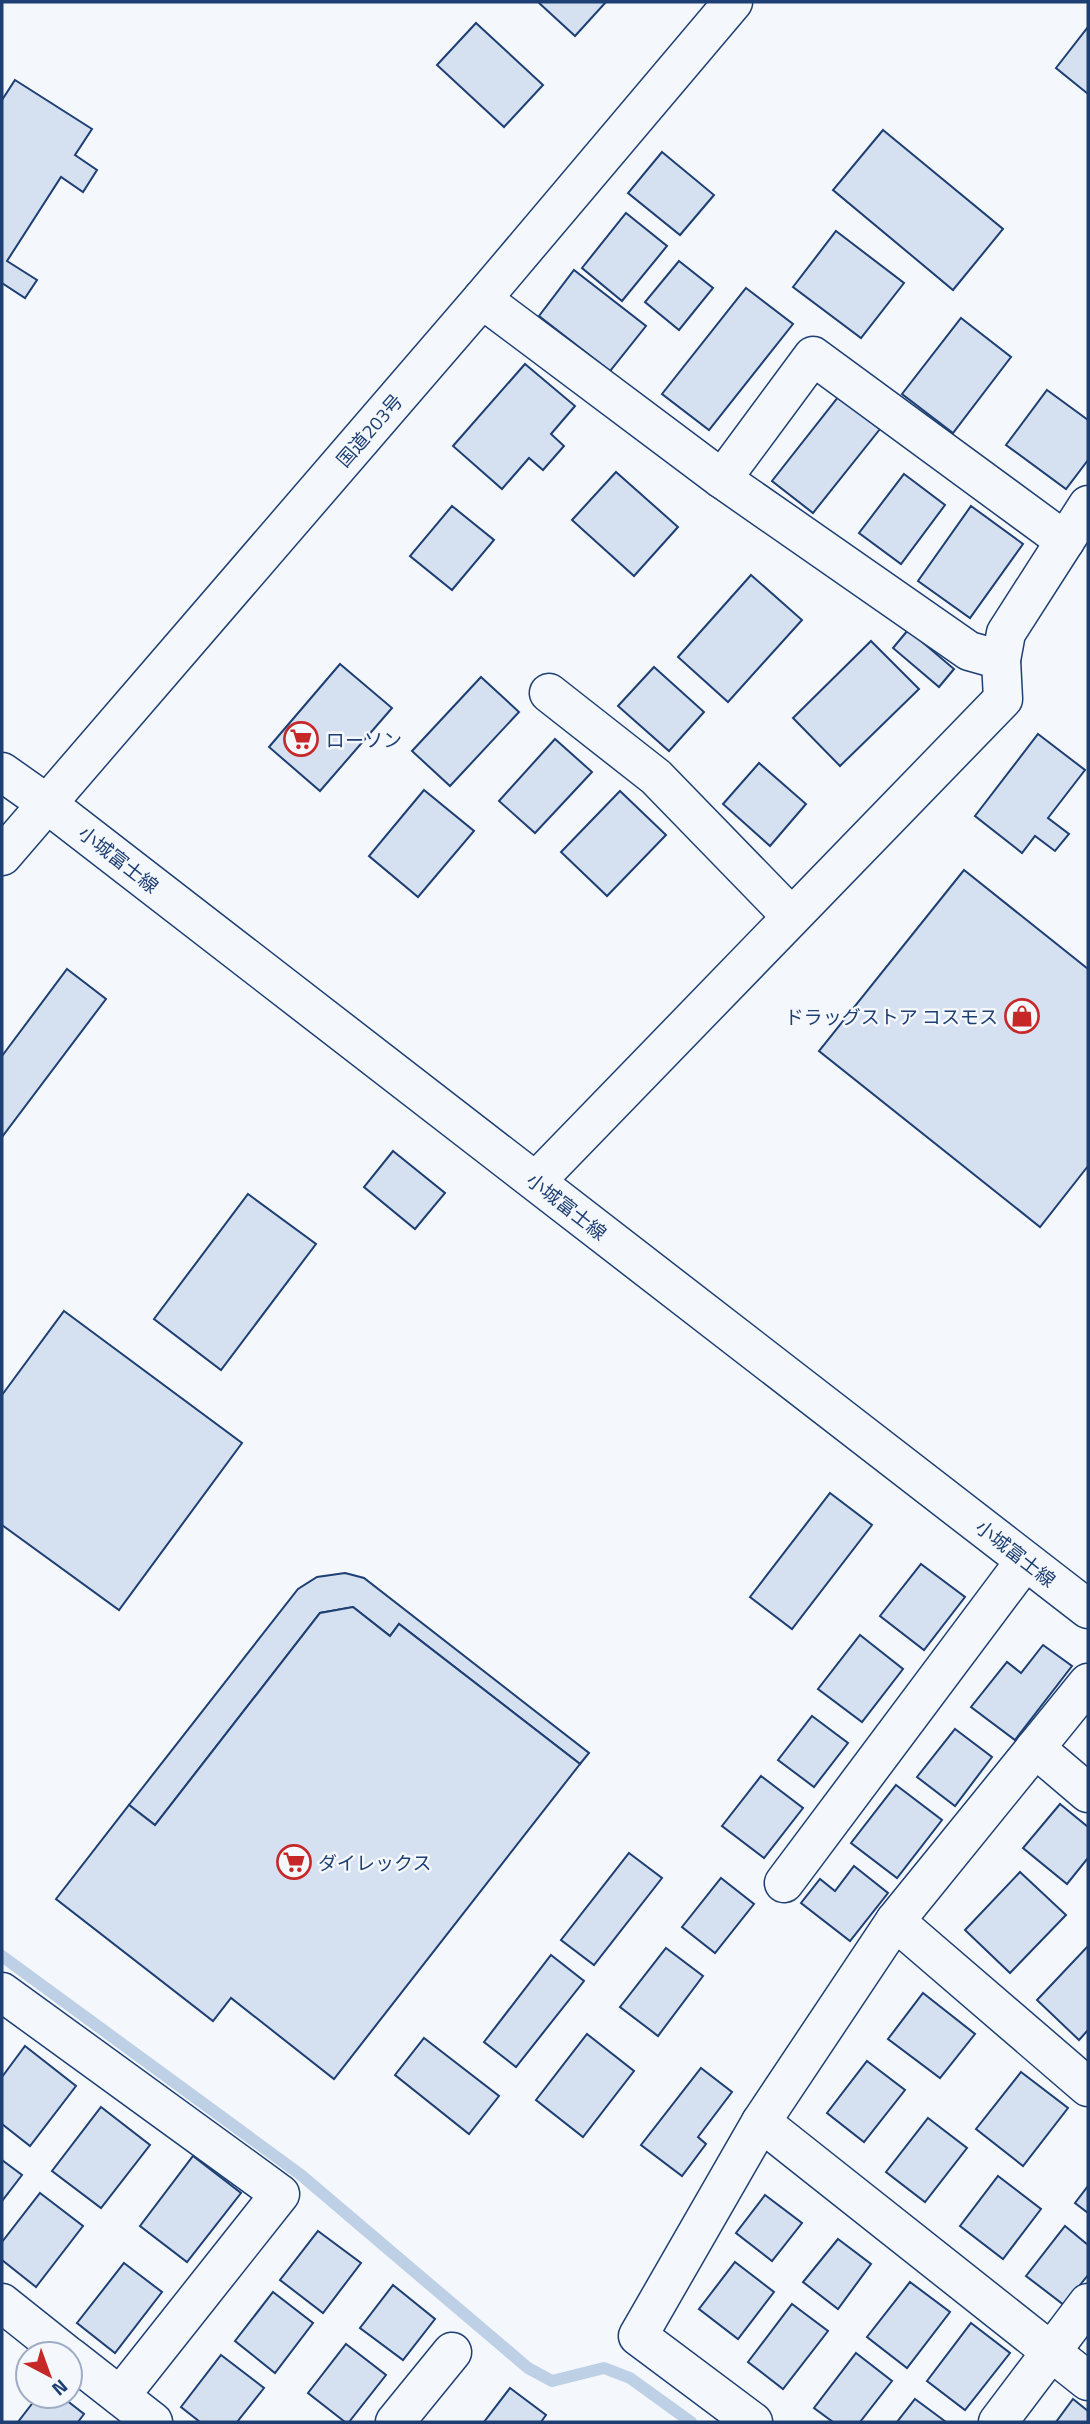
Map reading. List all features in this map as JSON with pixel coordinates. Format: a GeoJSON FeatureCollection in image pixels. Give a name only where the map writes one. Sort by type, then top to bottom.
{"type":"FeatureCollection","features":[{"type":"Feature","properties":{"kind":"main road","name":"国道203号"},"geometry":{"type":"LineString","coordinates":[[2,856],[482,299],[733,2]]}},
{"type":"Feature","properties":{"kind":"main road"},"geometry":{"type":"LineString","coordinates":[[482,299],[722,479],[969,651],[1001,660]]}},
{"type":"Feature","properties":{"kind":"main road"},"geometry":{"type":"LineString","coordinates":[[722,479],[813,356],[1065,541]]}},
{"type":"Feature","properties":{"kind":"main road"},"geometry":{"type":"LineString","coordinates":[[536,1181],[1003,698],[1001,660],[1006,633],[1088,505]]}},
{"type":"Feature","properties":{"kind":"main road"},"geometry":{"type":"LineString","coordinates":[[549,693],[656,777],[792,916]]}},
{"type":"Feature","properties":{"kind":"main road","name":"小城富士線"},"geometry":{"type":"LineString","coordinates":[[2,772],[46,803],[1088,1609]]}},
{"type":"Feature","properties":{"kind":"main road"},"geometry":{"type":"LineString","coordinates":[[784,1883],[1026,1561]]}},
{"type":"Feature","properties":{"kind":"main road"},"geometry":{"type":"LineString","coordinates":[[753,2422],[638,2336],[761,2122],[895,1921],[1088,1684]]}},
{"type":"Feature","properties":{"kind":"main road"},"geometry":{"type":"LineString","coordinates":[[1035,1748],[1088,1793]]}},
{"type":"Feature","properties":{"kind":"main road"},"geometry":{"type":"LineString","coordinates":[[895,1921],[1088,2087]]}},
{"type":"Feature","properties":{"kind":"main road"},"geometry":{"type":"LineString","coordinates":[[7,2006],[280,2194],[120,2396]]}},
{"type":"Feature","properties":{"kind":"main road"},"geometry":{"type":"LineString","coordinates":[[761,2122],[1088,2381]]}},
{"type":"Feature","properties":{"kind":"main road"},"geometry":{"type":"LineString","coordinates":[[998,2422],[1088,2303]]}},
{"type":"Feature","properties":{"kind":"main road"},"geometry":{"type":"LineString","coordinates":[[2,2304],[49,2340]]}},
{"type":"Feature","properties":{"kind":"main road"},"geometry":{"type":"LineString","coordinates":[[395,2422],[452,2352]]}},
{"type":"Feature","properties":{"kind":"main road"},"geometry":{"type":"LineString","coordinates":[[84,2368],[153,2422]]}},
{"type":"Feature","properties":{"kind":"building"},"geometry":{"type":"Polygon","coordinates":[[[538,2],[606,2],[575,36],[538,2]]]}},
{"type":"Feature","properties":{"kind":"building"},"geometry":{"type":"Polygon","coordinates":[[[476,23],[543,85],[504,127],[437,65],[476,23]]]}},
{"type":"Feature","properties":{"kind":"building"},"geometry":{"type":"Polygon","coordinates":[[[1088,27],[1088,94],[1056,68],[1088,27]]]}},
{"type":"Feature","properties":{"kind":"building"},"geometry":{"type":"Polygon","coordinates":[[[15,80],[92,129],[75,155],[97,170],[83,192],[61,177],[7,261],[37,280],[25,298],[2,283],[2,100],[15,80]]]}},
{"type":"Feature","properties":{"kind":"building"},"geometry":{"type":"Polygon","coordinates":[[[883,130],[1003,229],[953,290],[833,190],[883,130]]]}},
{"type":"Feature","properties":{"kind":"building"},"geometry":{"type":"Polygon","coordinates":[[[662,152],[714,195],[680,235],[628,193],[662,152]]]}},
{"type":"Feature","properties":{"kind":"building"},"geometry":{"type":"Polygon","coordinates":[[[626,213],[667,246],[622,301],[582,268],[626,213]]]}},
{"type":"Feature","properties":{"kind":"building"},"geometry":{"type":"Polygon","coordinates":[[[836,231],[904,283],[861,338],[793,287],[836,231]]]}},
{"type":"Feature","properties":{"kind":"building"},"geometry":{"type":"Polygon","coordinates":[[[679,261],[713,288],[679,330],[645,302],[679,261]]]}},
{"type":"Feature","properties":{"kind":"building"},"geometry":{"type":"Polygon","coordinates":[[[574,270],[646,326],[610,371],[539,316],[574,270]]]}},
{"type":"Feature","properties":{"kind":"building"},"geometry":{"type":"Polygon","coordinates":[[[746,288],[793,324],[709,430],[662,394],[746,288]]]}},
{"type":"Feature","properties":{"kind":"building"},"geometry":{"type":"Polygon","coordinates":[[[961,318],[1011,357],[953,433],[902,394],[961,318]]]}},
{"type":"Feature","properties":{"kind":"building"},"geometry":{"type":"Polygon","coordinates":[[[525,364],[575,406],[551,434],[564,446],[543,470],[529,458],[502,489],[453,446],[525,364]]]}},
{"type":"Feature","properties":{"kind":"building"},"geometry":{"type":"Polygon","coordinates":[[[1047,390],[1088,420],[1088,460],[1066,489],[1006,445],[1047,390]]]}},
{"type":"Feature","properties":{"kind":"building"},"geometry":{"type":"Polygon","coordinates":[[[839,396],[880,429],[813,513],[772,481],[839,396]]]}},
{"type":"Feature","properties":{"kind":"building"},"geometry":{"type":"Polygon","coordinates":[[[616,472],[678,527],[634,576],[572,520],[616,472]]]}},
{"type":"Feature","properties":{"kind":"building"},"geometry":{"type":"Polygon","coordinates":[[[904,474],[945,505],[901,564],[859,533],[904,474]]]}},
{"type":"Feature","properties":{"kind":"building"},"geometry":{"type":"Polygon","coordinates":[[[452,506],[494,540],[452,590],[410,556],[452,506]]]}},
{"type":"Feature","properties":{"kind":"building"},"geometry":{"type":"Polygon","coordinates":[[[971,506],[1023,544],[970,618],[918,581],[971,506]]]}},
{"type":"Feature","properties":{"kind":"building"},"geometry":{"type":"Polygon","coordinates":[[[751,575],[802,620],[728,702],[678,657],[751,575]]]}},
{"type":"Feature","properties":{"kind":"building"},"geometry":{"type":"Polygon","coordinates":[[[908,630],[954,669],[939,687],[893,648],[908,630]]]}},
{"type":"Feature","properties":{"kind":"building"},"geometry":{"type":"Polygon","coordinates":[[[871,641],[919,689],[840,766],[793,718],[871,641]]]}},
{"type":"Feature","properties":{"kind":"building"},"geometry":{"type":"Polygon","coordinates":[[[340,664],[392,708],[320,791],[269,747],[340,664]]]}},
{"type":"Feature","properties":{"kind":"building"},"geometry":{"type":"Polygon","coordinates":[[[654,667],[704,712],[669,751],[618,706],[654,667]]]}},
{"type":"Feature","properties":{"kind":"building"},"geometry":{"type":"Polygon","coordinates":[[[481,677],[519,712],[450,786],[412,751],[481,677]]]}},
{"type":"Feature","properties":{"kind":"building"},"geometry":{"type":"Polygon","coordinates":[[[1038,734],[1085,770],[1048,818],[1069,834],[1055,851],[1035,836],[1022,853],[975,816],[1038,734]]]}},
{"type":"Feature","properties":{"kind":"building"},"geometry":{"type":"Polygon","coordinates":[[[555,739],[592,772],[535,833],[499,801],[555,739]]]}},
{"type":"Feature","properties":{"kind":"building"},"geometry":{"type":"Polygon","coordinates":[[[759,763],[806,804],[770,846],[723,804],[759,763]]]}},
{"type":"Feature","properties":{"kind":"building"},"geometry":{"type":"Polygon","coordinates":[[[424,790],[474,831],[418,897],[369,856],[424,790]]]}},
{"type":"Feature","properties":{"kind":"building"},"geometry":{"type":"Polygon","coordinates":[[[620,791],[666,835],[607,896],[561,852],[620,791]]]}},
{"type":"Feature","properties":{"kind":"building"},"geometry":{"type":"Polygon","coordinates":[[[964,870],[1088,969],[1088,1166],[1040,1227],[819,1051],[964,870]]]}},
{"type":"Feature","properties":{"kind":"building"},"geometry":{"type":"Polygon","coordinates":[[[67,969],[106,999],[2,1137],[2,1056],[67,969]]]}},
{"type":"Feature","properties":{"kind":"building"},"geometry":{"type":"Polygon","coordinates":[[[393,1151],[445,1193],[415,1229],[364,1187],[393,1151]]]}},
{"type":"Feature","properties":{"kind":"building"},"geometry":{"type":"Polygon","coordinates":[[[248,1194],[316,1244],[221,1370],[154,1319],[248,1194]]]}},
{"type":"Feature","properties":{"kind":"building"},"geometry":{"type":"Polygon","coordinates":[[[64,1311],[242,1443],[119,1610],[2,1525],[2,1395],[64,1311]]]}},
{"type":"Feature","properties":{"kind":"building"},"geometry":{"type":"Polygon","coordinates":[[[830,1493],[872,1525],[792,1629],[750,1597],[830,1493]]]}},
{"type":"Feature","properties":{"kind":"building"},"geometry":{"type":"Polygon","coordinates":[[[921,1564],[965,1597],[924,1650],[880,1616],[921,1564]]]}},
{"type":"Feature","properties":{"kind":"building"},"geometry":{"type":"Polygon","coordinates":[[[345,1573],[364,1578],[589,1753],[580,1764],[399,1624],[390,1636],[353,1607],[320,1613],[155,1825],[129,1805],[298,1589],[317,1577],[345,1573]]]}},
{"type":"Feature","properties":{"kind":"building","name":"ダイレックス"},"geometry":{"type":"Polygon","coordinates":[[[353,1607],[390,1636],[399,1624],[580,1764],[334,2079],[231,1998],[213,2021],[56,1899],[129,1805],[155,1825],[320,1613],[353,1607]]]}},
{"type":"Feature","properties":{"kind":"building"},"geometry":{"type":"Polygon","coordinates":[[[860,1635],[903,1669],[862,1722],[818,1689],[860,1635]]]}},
{"type":"Feature","properties":{"kind":"building"},"geometry":{"type":"Polygon","coordinates":[[[1043,1645],[1072,1666],[1015,1740],[971,1707],[1007,1662],[1021,1673],[1043,1645]]]}},
{"type":"Feature","properties":{"kind":"building"},"geometry":{"type":"Polygon","coordinates":[[[812,1716],[848,1743],[814,1787],[778,1760],[812,1716]]]}},
{"type":"Feature","properties":{"kind":"building"},"geometry":{"type":"Polygon","coordinates":[[[955,1729],[992,1757],[955,1806],[917,1777],[955,1729]]]}},
{"type":"Feature","properties":{"kind":"building"},"geometry":{"type":"Polygon","coordinates":[[[761,1776],[803,1808],[764,1858],[722,1826],[761,1776]]]}},
{"type":"Feature","properties":{"kind":"building"},"geometry":{"type":"Polygon","coordinates":[[[896,1785],[942,1820],[897,1878],[851,1843],[896,1785]]]}},
{"type":"Feature","properties":{"kind":"building"},"geometry":{"type":"Polygon","coordinates":[[[1060,1804],[1088,1827],[1088,1858],[1067,1884],[1023,1848],[1060,1804]]]}},
{"type":"Feature","properties":{"kind":"building"},"geometry":{"type":"Polygon","coordinates":[[[629,1853],[662,1878],[594,1965],[561,1940],[629,1853]]]}},
{"type":"Feature","properties":{"kind":"building"},"geometry":{"type":"Polygon","coordinates":[[[854,1866],[888,1893],[850,1941],[801,1903],[820,1879],[835,1891],[854,1866]]]}},
{"type":"Feature","properties":{"kind":"building"},"geometry":{"type":"Polygon","coordinates":[[[1020,1872],[1066,1915],[1010,1973],[965,1930],[1020,1872]]]}},
{"type":"Feature","properties":{"kind":"building"},"geometry":{"type":"Polygon","coordinates":[[[721,1878],[754,1904],[715,1953],[682,1927],[721,1878]]]}},
{"type":"Feature","properties":{"kind":"building"},"geometry":{"type":"Polygon","coordinates":[[[1088,1946],[1088,2030],[1079,2040],[1037,2000],[1088,1946]]]}},
{"type":"Feature","properties":{"kind":"building"},"geometry":{"type":"Polygon","coordinates":[[[666,1948],[703,1976],[658,2036],[620,2007],[666,1948]]]}},
{"type":"Feature","properties":{"kind":"building"},"geometry":{"type":"Polygon","coordinates":[[[551,1955],[584,1981],[516,2067],[484,2042],[551,1955]]]}},
{"type":"Feature","properties":{"kind":"building"},"geometry":{"type":"Polygon","coordinates":[[[923,1993],[975,2034],[940,2078],[888,2039],[923,1993]]]}},
{"type":"Feature","properties":{"kind":"building"},"geometry":{"type":"Polygon","coordinates":[[[587,2034],[634,2071],[583,2137],[536,2100],[587,2034]]]}},
{"type":"Feature","properties":{"kind":"building"},"geometry":{"type":"Polygon","coordinates":[[[424,2038],[499,2096],[469,2134],[395,2075],[424,2038]]]}},
{"type":"Feature","properties":{"kind":"building"},"geometry":{"type":"Polygon","coordinates":[[[25,2046],[76,2086],[30,2146],[2,2124],[2,2077],[25,2046]]]}},
{"type":"Feature","properties":{"kind":"building"},"geometry":{"type":"Polygon","coordinates":[[[867,2061],[905,2090],[864,2142],[827,2113],[867,2061]]]}},
{"type":"Feature","properties":{"kind":"building"},"geometry":{"type":"Polygon","coordinates":[[[701,2068],[732,2092],[698,2137],[706,2144],[682,2176],[641,2145],[701,2068]]]}},
{"type":"Feature","properties":{"kind":"building"},"geometry":{"type":"Polygon","coordinates":[[[1021,2072],[1068,2108],[1023,2166],[976,2129],[1021,2072]]]}},
{"type":"Feature","properties":{"kind":"building"},"geometry":{"type":"Polygon","coordinates":[[[101,2107],[150,2145],[101,2208],[52,2171],[101,2107]]]}},
{"type":"Feature","properties":{"kind":"building"},"geometry":{"type":"Polygon","coordinates":[[[928,2118],[967,2148],[925,2202],[886,2172],[928,2118]]]}},
{"type":"Feature","properties":{"kind":"building"},"geometry":{"type":"Polygon","coordinates":[[[193,2156],[241,2193],[187,2262],[140,2226],[193,2156]]]}},
{"type":"Feature","properties":{"kind":"building"},"geometry":{"type":"Polygon","coordinates":[[[2,2160],[22,2175],[2,2201],[2,2160]]]}},
{"type":"Feature","properties":{"kind":"building"},"geometry":{"type":"Polygon","coordinates":[[[998,2176],[1041,2209],[1003,2259],[960,2226],[998,2176]]]}},
{"type":"Feature","properties":{"kind":"building"},"geometry":{"type":"Polygon","coordinates":[[[1088,2186],[1088,2213],[1075,2203],[1088,2186]]]}},
{"type":"Feature","properties":{"kind":"building"},"geometry":{"type":"Polygon","coordinates":[[[40,2193],[83,2226],[36,2287],[2,2260],[2,2242],[40,2193]]]}},
{"type":"Feature","properties":{"kind":"building"},"geometry":{"type":"Polygon","coordinates":[[[765,2195],[802,2223],[772,2261],[736,2233],[765,2195]]]}},
{"type":"Feature","properties":{"kind":"building"},"geometry":{"type":"Polygon","coordinates":[[[1065,2226],[1088,2245],[1088,2275],[1064,2305],[1026,2276],[1065,2226]]]}},
{"type":"Feature","properties":{"kind":"building"},"geometry":{"type":"Polygon","coordinates":[[[318,2231],[361,2263],[323,2313],[280,2280],[318,2231]]]}},
{"type":"Feature","properties":{"kind":"building"},"geometry":{"type":"Polygon","coordinates":[[[838,2239],[871,2264],[838,2309],[803,2282],[838,2239]]]}},
{"type":"Feature","properties":{"kind":"building"},"geometry":{"type":"Polygon","coordinates":[[[735,2262],[774,2292],[738,2339],[699,2309],[735,2262]]]}},
{"type":"Feature","properties":{"kind":"building"},"geometry":{"type":"Polygon","coordinates":[[[124,2263],[162,2292],[115,2353],[77,2323],[124,2263]]]}},
{"type":"Feature","properties":{"kind":"building"},"geometry":{"type":"Polygon","coordinates":[[[910,2282],[950,2312],[907,2368],[867,2337],[910,2282]]]}},
{"type":"Feature","properties":{"kind":"building"},"geometry":{"type":"Polygon","coordinates":[[[393,2285],[435,2319],[403,2360],[360,2328],[393,2285]]]}},
{"type":"Feature","properties":{"kind":"building"},"geometry":{"type":"Polygon","coordinates":[[[273,2292],[313,2323],[275,2373],[235,2341],[273,2292]]]}},
{"type":"Feature","properties":{"kind":"building"},"geometry":{"type":"Polygon","coordinates":[[[792,2304],[828,2331],[783,2389],[748,2362],[792,2304]]]}},
{"type":"Feature","properties":{"kind":"building"},"geometry":{"type":"Polygon","coordinates":[[[971,2323],[1010,2353],[965,2410],[927,2381],[971,2323]]]}},
{"type":"Feature","properties":{"kind":"building"},"geometry":{"type":"Polygon","coordinates":[[[346,2344],[386,2375],[349,2422],[345,2422],[308,2393],[346,2344]]]}},
{"type":"Feature","properties":{"kind":"building"},"geometry":{"type":"Polygon","coordinates":[[[856,2353],[892,2381],[860,2422],[833,2422],[814,2408],[856,2353]]]}},
{"type":"Feature","properties":{"kind":"building"},"geometry":{"type":"Polygon","coordinates":[[[221,2355],[264,2388],[237,2422],[200,2422],[181,2407],[221,2355]]]}},
{"type":"Feature","properties":{"kind":"building"},"geometry":{"type":"Polygon","coordinates":[[[510,2388],[546,2415],[541,2422],[484,2422],[510,2388]]]}},
{"type":"Feature","properties":{"kind":"building"},"geometry":{"type":"Polygon","coordinates":[[[915,2399],[946,2422],[897,2422],[915,2399]]]}},
{"type":"Feature","properties":{"kind":"building"},"geometry":{"type":"Polygon","coordinates":[[[1073,2399],[1088,2411],[1088,2422],[1056,2422],[1073,2399]]]}},
{"type":"Feature","properties":{"kind":"building"},"geometry":{"type":"Polygon","coordinates":[[[27,2410],[79,2410],[84,2414],[78,2422],[18,2422],[27,2410]]]}},
{"type":"Feature","properties":{"kind":"waterway"},"geometry":{"type":"LineString","coordinates":[[2,1956],[301,2175],[528,2368],[552,2381],[604,2368],[630,2378],[691,2422]]}},
{"type":"Feature","properties":{"kind":"place","name":"ローソン"},"geometry":{"type":"Point","coordinates":[301,739]}},
{"type":"Feature","properties":{"kind":"place","name":"ドラッグストア コスモス"},"geometry":{"type":"Point","coordinates":[1022,1016]}},
{"type":"Feature","properties":{"kind":"place","name":"ダイレックス"},"geometry":{"type":"Point","coordinates":[294,1862]}}]}
